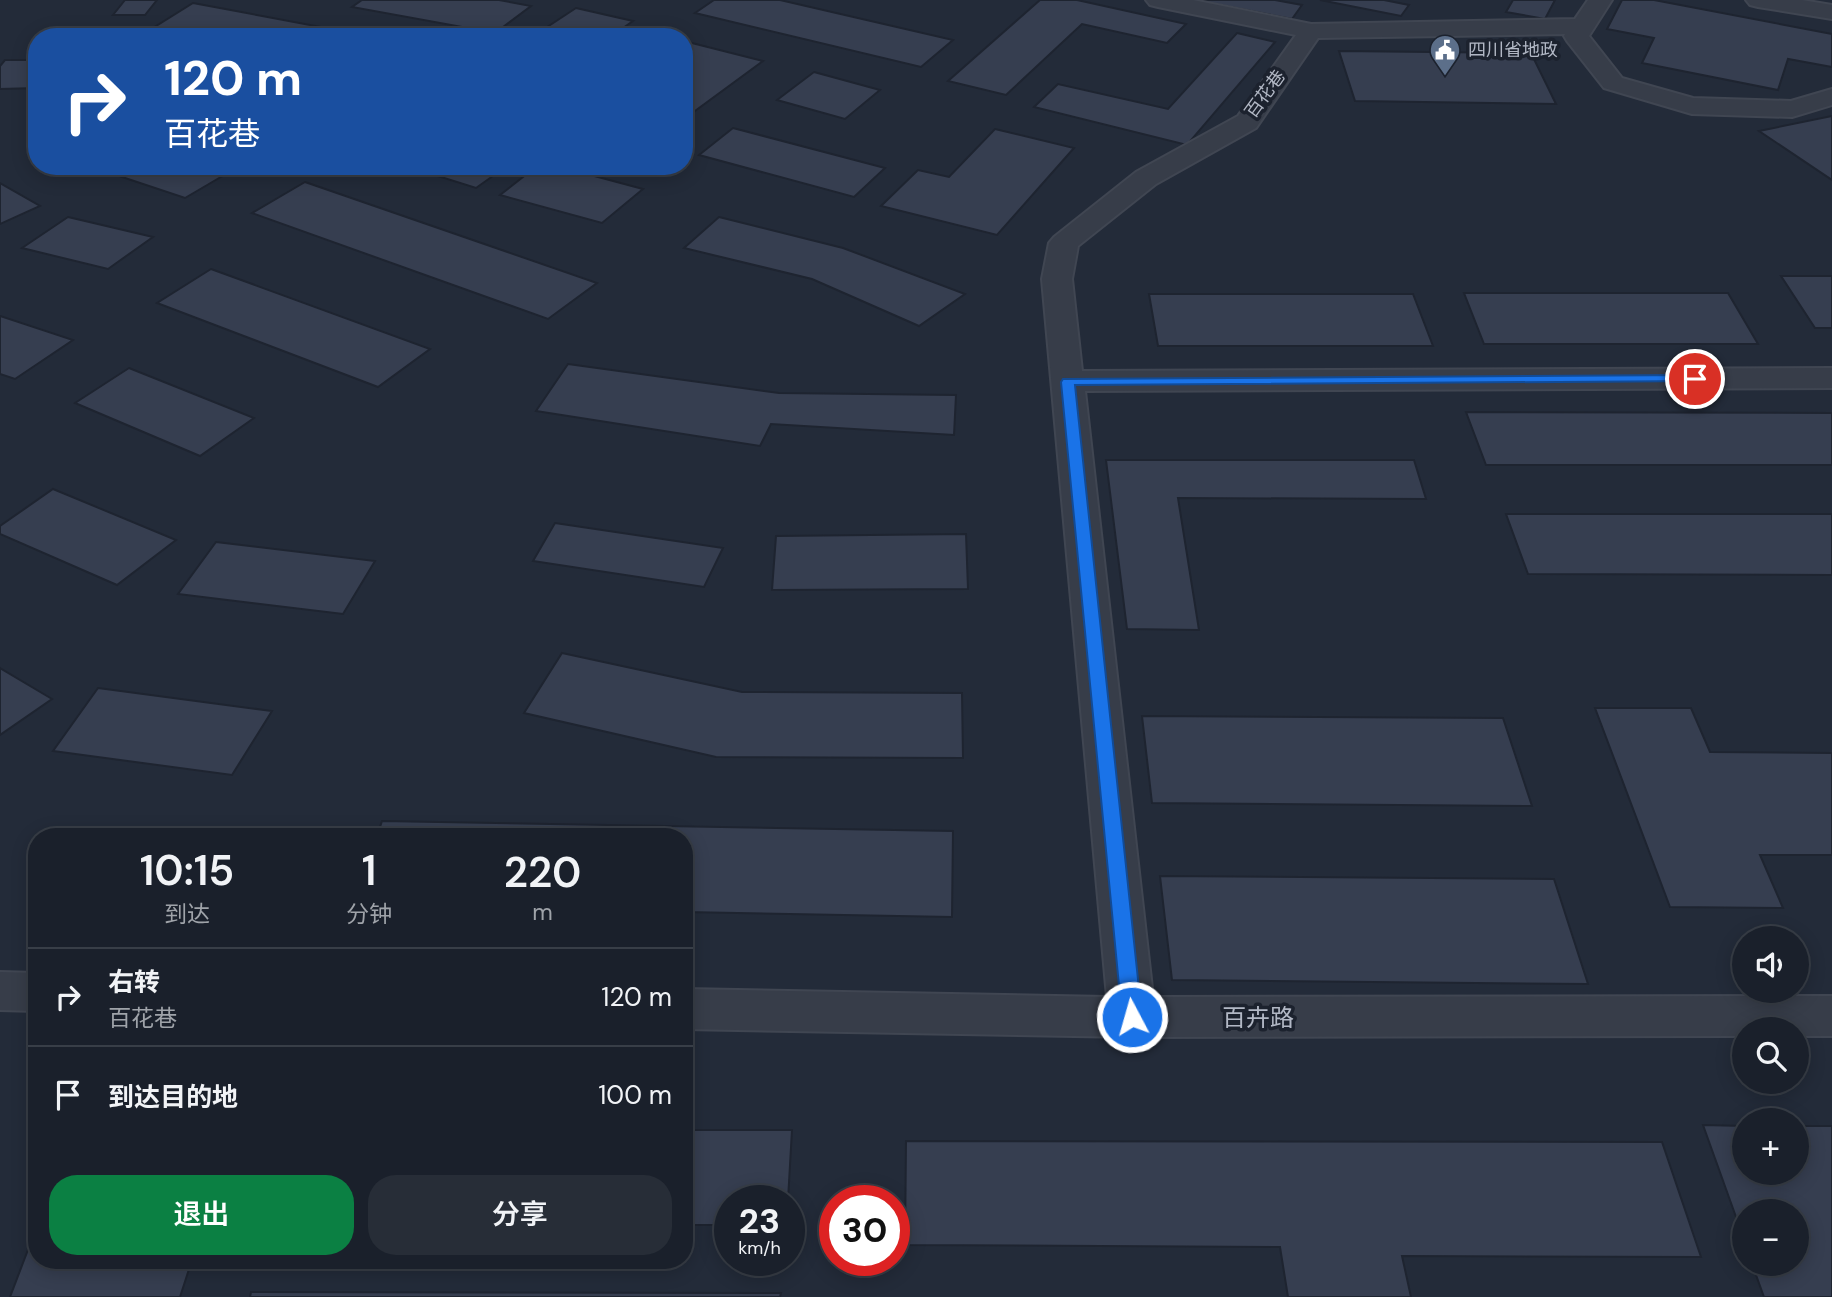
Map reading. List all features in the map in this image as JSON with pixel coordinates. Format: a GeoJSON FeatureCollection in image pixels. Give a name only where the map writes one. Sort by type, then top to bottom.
{"type":"FeatureCollection","features":[{"type":"Feature","properties":{"kind":"street"},"geometry":{"type":"LineString","coordinates":[[1158,0],[1311,31],[1591,13]]}},
{"type":"Feature","properties":{"kind":"street"},"geometry":{"type":"LineString","coordinates":[[1758,0],[1832,12]]}},
{"type":"Feature","properties":{"kind":"street"},"geometry":{"type":"LineString","coordinates":[[1591,13],[1576,36],[1613,83],[1692,106],[1792,109],[1832,97]]}},
{"type":"Feature","properties":{"kind":"street","name":"百花巷"},"geometry":{"type":"LineString","coordinates":[[1132,1017],[1057,279],[1064,243],[1146,178],[1247,122],[1311,31]]}},
{"type":"Feature","properties":{"kind":"street"},"geometry":{"type":"LineString","coordinates":[[1068,382],[1832,378]]}},
{"type":"Feature","properties":{"kind":"street"},"geometry":{"type":"LineString","coordinates":[[0,991],[28,992]]}},
{"type":"Feature","properties":{"kind":"street","name":"百卉路"},"geometry":{"type":"LineString","coordinates":[[693,1009],[1132,1017],[1832,1016]]}},
{"type":"Feature","properties":{"kind":"building"},"geometry":{"type":"Polygon","coordinates":[[[125,0],[157,0],[145,15],[113,15],[125,0]]]}},
{"type":"Feature","properties":{"kind":"building"},"geometry":{"type":"Polygon","coordinates":[[[362,0],[499,0],[531,6],[502,28],[468,28],[352,7],[362,0]]]}},
{"type":"Feature","properties":{"kind":"building"},"geometry":{"type":"Polygon","coordinates":[[[714,0],[780,0],[953,40],[921,67],[695,13],[714,0]]]}},
{"type":"Feature","properties":{"kind":"building"},"geometry":{"type":"Polygon","coordinates":[[[1040,0],[1077,0],[1186,24],[1167,43],[1082,24],[1006,95],[948,81],[1040,0]]]}},
{"type":"Feature","properties":{"kind":"building"},"geometry":{"type":"Polygon","coordinates":[[[1194,0],[1275,0],[1302,5],[1292,19],[1194,0]]]}},
{"type":"Feature","properties":{"kind":"building"},"geometry":{"type":"Polygon","coordinates":[[[1320,0],[1384,0],[1409,5],[1401,16],[1320,0]]]}},
{"type":"Feature","properties":{"kind":"building"},"geometry":{"type":"Polygon","coordinates":[[[1513,0],[1555,0],[1545,19],[1506,12],[1513,0]]]}},
{"type":"Feature","properties":{"kind":"building"},"geometry":{"type":"Polygon","coordinates":[[[1622,0],[1654,0],[1832,34],[1832,67],[1788,59],[1778,90],[1642,63],[1654,38],[1607,29],[1622,0]]]}},
{"type":"Feature","properties":{"kind":"building"},"geometry":{"type":"Polygon","coordinates":[[[193,3],[326,28],[153,28],[193,3]]]}},
{"type":"Feature","properties":{"kind":"building"},"geometry":{"type":"Polygon","coordinates":[[[576,8],[633,21],[623,28],[546,28],[576,8]]]}},
{"type":"Feature","properties":{"kind":"building"},"geometry":{"type":"Polygon","coordinates":[[[1237,33],[1275,42],[1187,145],[1034,107],[1058,84],[1168,109],[1237,33]]]}},
{"type":"Feature","properties":{"kind":"building"},"geometry":{"type":"Polygon","coordinates":[[[693,43],[763,61],[693,112],[693,43]]]}},
{"type":"Feature","properties":{"kind":"building","name":"四川省地政"},"geometry":{"type":"Polygon","coordinates":[[[1339,51],[1531,53],[1556,104],[1355,101],[1339,51]]]}},
{"type":"Feature","properties":{"kind":"building"},"geometry":{"type":"Polygon","coordinates":[[[5,60],[28,60],[28,88],[0,89],[0,66],[5,60]]]}},
{"type":"Feature","properties":{"kind":"building"},"geometry":{"type":"Polygon","coordinates":[[[814,72],[880,90],[845,119],[777,100],[814,72]]]}},
{"type":"Feature","properties":{"kind":"building"},"geometry":{"type":"Polygon","coordinates":[[[1832,116],[1832,180],[1759,131],[1832,116]]]}},
{"type":"Feature","properties":{"kind":"building"},"geometry":{"type":"Polygon","coordinates":[[[733,128],[885,168],[854,197],[699,155],[733,128]]]}},
{"type":"Feature","properties":{"kind":"building"},"geometry":{"type":"Polygon","coordinates":[[[995,129],[1074,148],[997,235],[881,206],[918,170],[949,177],[995,129]]]}},
{"type":"Feature","properties":{"kind":"building"},"geometry":{"type":"Polygon","coordinates":[[[125,175],[224,175],[185,198],[122,177],[125,175]]]}},
{"type":"Feature","properties":{"kind":"building"},"geometry":{"type":"Polygon","coordinates":[[[435,175],[494,175],[476,188],[435,175]]]}},
{"type":"Feature","properties":{"kind":"building"},"geometry":{"type":"Polygon","coordinates":[[[526,175],[591,175],[643,189],[602,223],[500,195],[526,175]]]}},
{"type":"Feature","properties":{"kind":"building"},"geometry":{"type":"Polygon","coordinates":[[[305,182],[597,283],[548,319],[252,213],[305,182]]]}},
{"type":"Feature","properties":{"kind":"building"},"geometry":{"type":"Polygon","coordinates":[[[0,183],[40,206],[0,224],[0,183]]]}},
{"type":"Feature","properties":{"kind":"building"},"geometry":{"type":"Polygon","coordinates":[[[68,217],[153,237],[108,269],[22,248],[68,217]]]}},
{"type":"Feature","properties":{"kind":"building"},"geometry":{"type":"Polygon","coordinates":[[[719,217],[843,248],[965,294],[919,326],[812,279],[684,248],[719,217]]]}},
{"type":"Feature","properties":{"kind":"building"},"geometry":{"type":"Polygon","coordinates":[[[211,269],[430,349],[378,387],[157,303],[211,269]]]}},
{"type":"Feature","properties":{"kind":"building"},"geometry":{"type":"Polygon","coordinates":[[[1781,276],[1832,276],[1832,328],[1815,328],[1781,276]]]}},
{"type":"Feature","properties":{"kind":"building"},"geometry":{"type":"Polygon","coordinates":[[[1464,293],[1728,293],[1758,344],[1484,344],[1464,293]]]}},
{"type":"Feature","properties":{"kind":"building"},"geometry":{"type":"Polygon","coordinates":[[[1149,294],[1413,294],[1433,346],[1158,346],[1149,294]]]}},
{"type":"Feature","properties":{"kind":"building"},"geometry":{"type":"Polygon","coordinates":[[[0,316],[73,340],[15,379],[0,374],[0,316]]]}},
{"type":"Feature","properties":{"kind":"building"},"geometry":{"type":"Polygon","coordinates":[[[568,364],[779,393],[956,395],[954,435],[771,424],[760,446],[536,411],[568,364]]]}},
{"type":"Feature","properties":{"kind":"building"},"geometry":{"type":"Polygon","coordinates":[[[129,368],[254,418],[200,456],[75,403],[129,368]]]}},
{"type":"Feature","properties":{"kind":"building"},"geometry":{"type":"Polygon","coordinates":[[[1466,412],[1832,413],[1832,465],[1486,465],[1466,412]]]}},
{"type":"Feature","properties":{"kind":"building"},"geometry":{"type":"Polygon","coordinates":[[[1106,460],[1414,460],[1426,499],[1178,498],[1199,630],[1127,629],[1106,460]]]}},
{"type":"Feature","properties":{"kind":"building"},"geometry":{"type":"Polygon","coordinates":[[[53,489],[176,540],[117,585],[0,534],[0,526],[53,489]]]}},
{"type":"Feature","properties":{"kind":"building"},"geometry":{"type":"Polygon","coordinates":[[[1506,514],[1832,514],[1832,575],[1528,574],[1506,514]]]}},
{"type":"Feature","properties":{"kind":"building"},"geometry":{"type":"Polygon","coordinates":[[[555,523],[723,548],[704,587],[533,561],[555,523]]]}},
{"type":"Feature","properties":{"kind":"building"},"geometry":{"type":"Polygon","coordinates":[[[966,534],[968,589],[772,590],[776,536],[966,534]]]}},
{"type":"Feature","properties":{"kind":"building"},"geometry":{"type":"Polygon","coordinates":[[[216,542],[375,561],[343,614],[178,594],[216,542]]]}},
{"type":"Feature","properties":{"kind":"building"},"geometry":{"type":"Polygon","coordinates":[[[562,653],[742,692],[962,693],[963,758],[716,757],[524,713],[562,653]]]}},
{"type":"Feature","properties":{"kind":"building"},"geometry":{"type":"Polygon","coordinates":[[[0,668],[52,699],[0,735],[0,668]]]}},
{"type":"Feature","properties":{"kind":"building"},"geometry":{"type":"Polygon","coordinates":[[[98,688],[272,711],[232,775],[53,751],[98,688]]]}},
{"type":"Feature","properties":{"kind":"building"},"geometry":{"type":"Polygon","coordinates":[[[1595,708],[1691,708],[1710,752],[1832,753],[1832,855],[1760,855],[1783,908],[1670,907],[1595,708]]]}},
{"type":"Feature","properties":{"kind":"building"},"geometry":{"type":"Polygon","coordinates":[[[1142,716],[1503,718],[1532,806],[1152,803],[1142,716]]]}},
{"type":"Feature","properties":{"kind":"building"},"geometry":{"type":"Polygon","coordinates":[[[382,821],[953,831],[952,917],[693,912],[693,828],[380,828],[382,821]]]}},
{"type":"Feature","properties":{"kind":"building"},"geometry":{"type":"Polygon","coordinates":[[[1160,876],[1554,879],[1588,984],[1172,980],[1160,876]]]}},
{"type":"Feature","properties":{"kind":"building"},"geometry":{"type":"Polygon","coordinates":[[[1703,1125],[1732,1126],[1732,1185],[1809,1185],[1809,1126],[1832,1126],[1832,1297],[1764,1297],[1756,1276],[1809,1276],[1809,1199],[1732,1199],[1732,1206],[1703,1125]]]}},
{"type":"Feature","properties":{"kind":"building"},"geometry":{"type":"Polygon","coordinates":[[[693,1130],[792,1130],[789,1185],[714,1185],[714,1225],[693,1225],[693,1130]]]}},
{"type":"Feature","properties":{"kind":"building"},"geometry":{"type":"Polygon","coordinates":[[[906,1141],[1662,1142],[1701,1257],[1402,1256],[1411,1297],[1288,1297],[1280,1247],[910,1245],[910,1185],[906,1185],[906,1141]]]}},
{"type":"Feature","properties":{"kind":"building"},"geometry":{"type":"Polygon","coordinates":[[[28,1250],[28,1269],[189,1269],[180,1297],[10,1297],[28,1250]]]}},
{"type":"Feature","properties":{"kind":"building"},"geometry":{"type":"Polygon","coordinates":[[[251,1292],[781,1293],[780,1297],[250,1297],[251,1292]]]}},
{"type":"Feature","properties":{"kind":"place","name":"四川省地政"},"geometry":{"type":"Point","coordinates":[1445,77]}},
{"type":"Feature","properties":{"kind":"route"},"geometry":{"type":"LineString","coordinates":[[1132,1017],[1068,382],[1695,379]]}}]}
